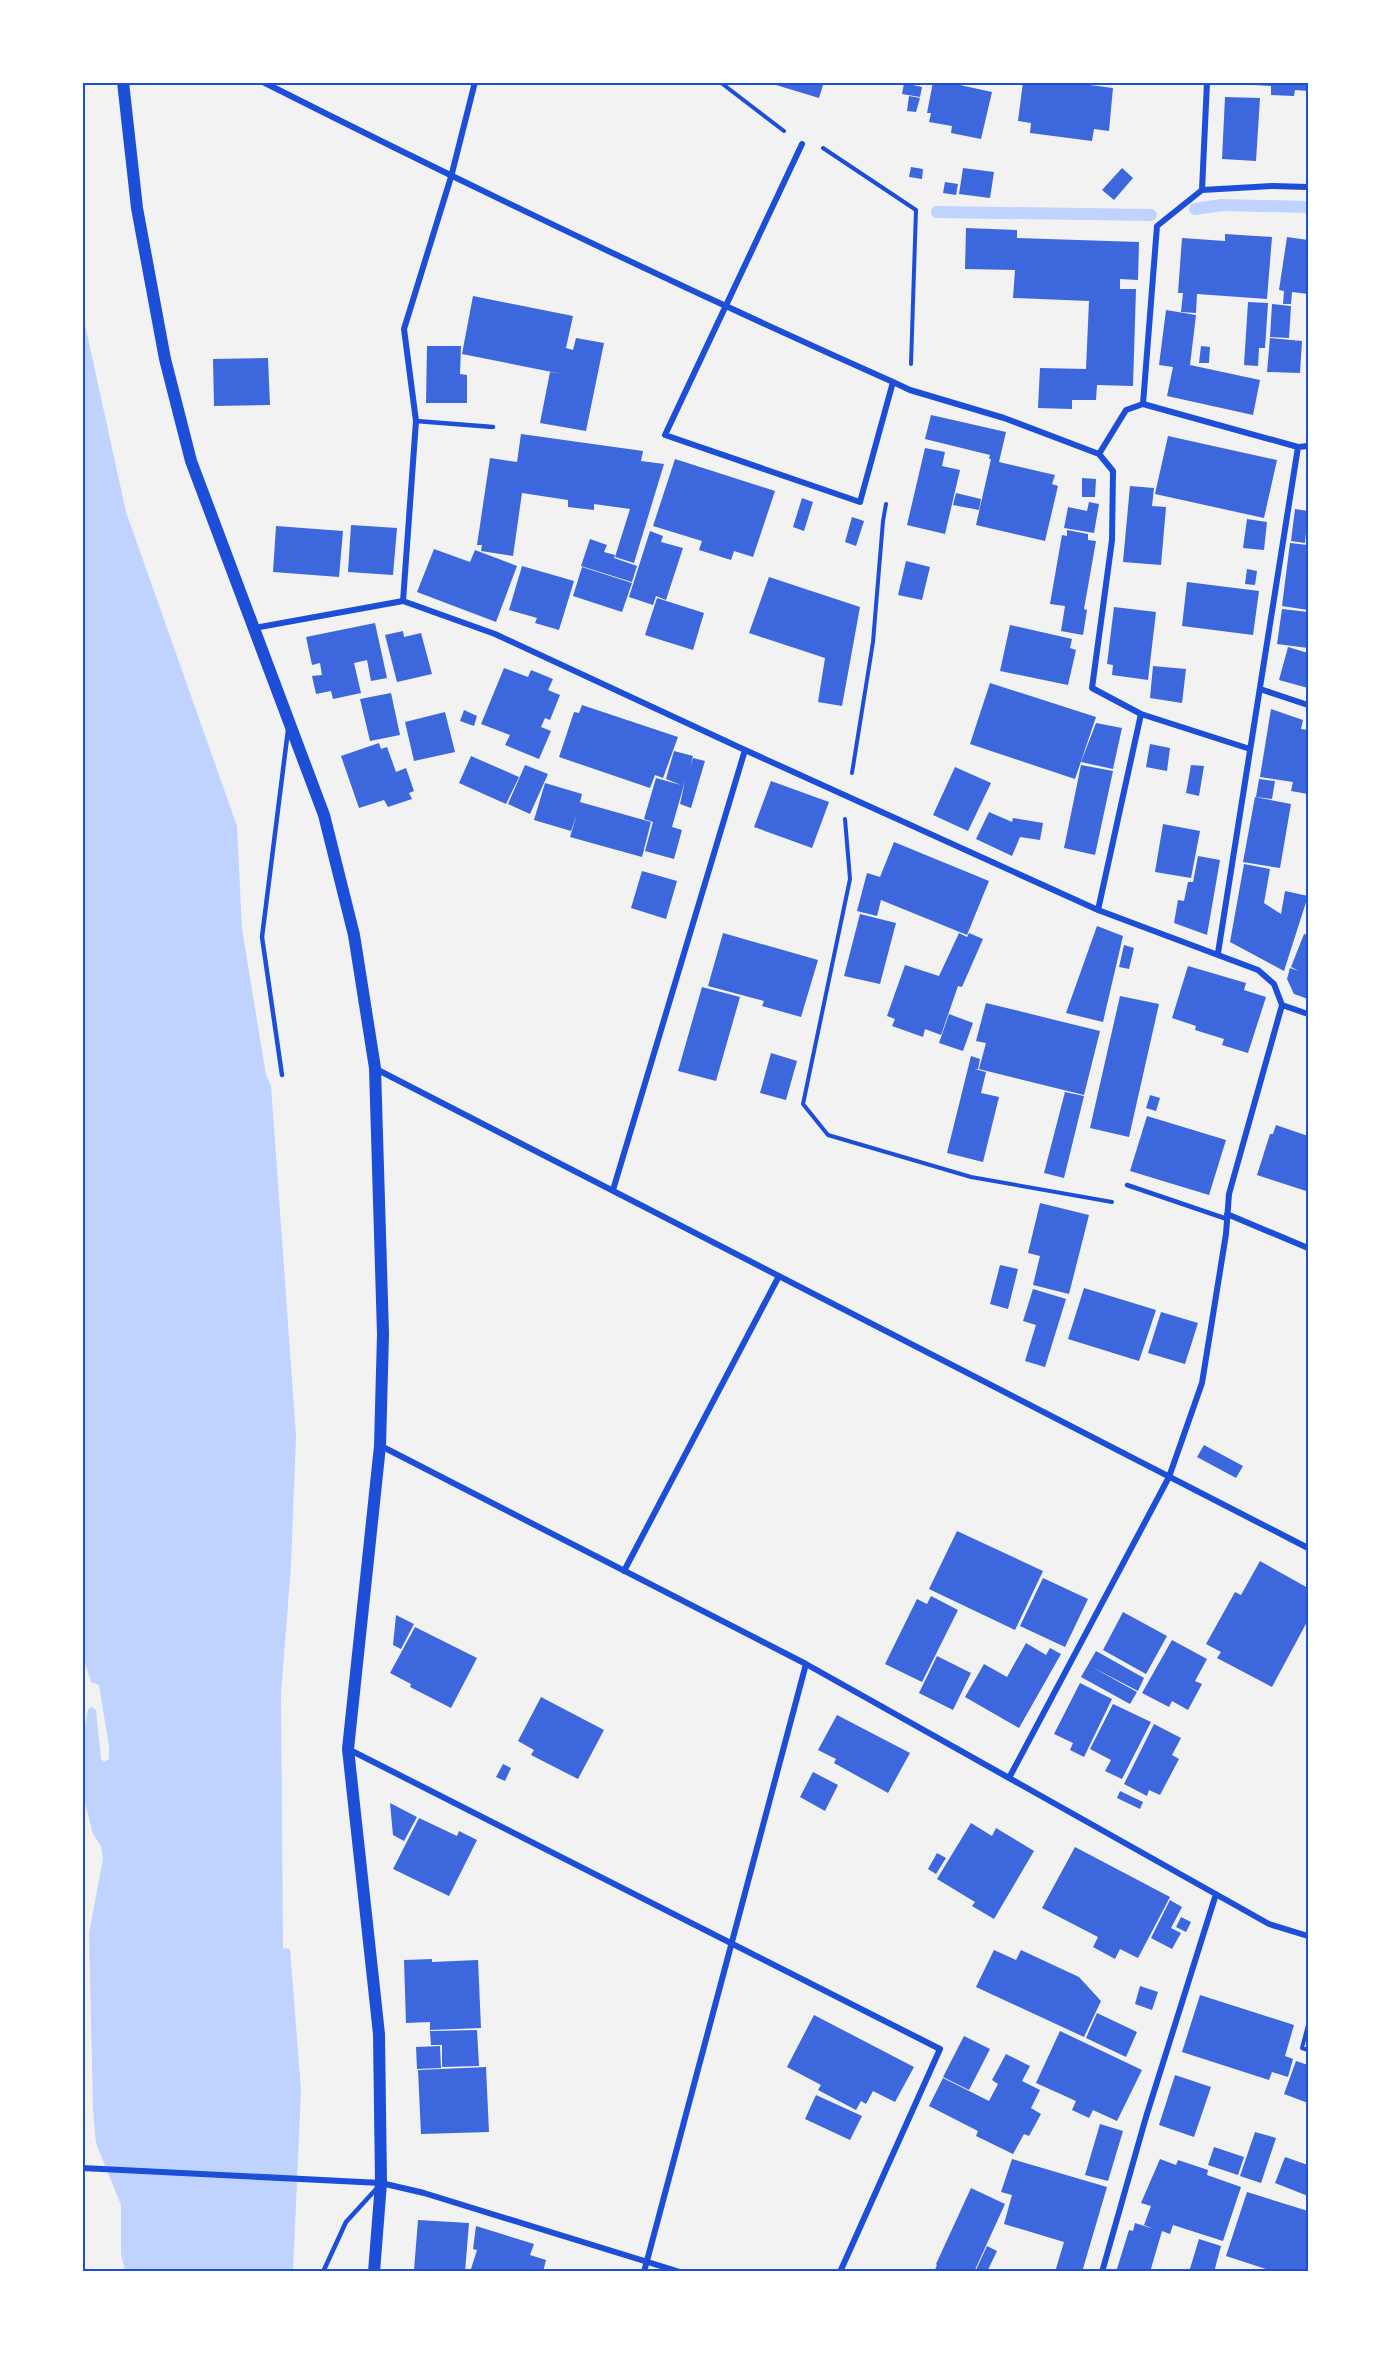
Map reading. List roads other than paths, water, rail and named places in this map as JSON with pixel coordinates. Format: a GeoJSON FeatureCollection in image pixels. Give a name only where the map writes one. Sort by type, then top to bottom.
{"type":"FeatureCollection","features":[{"type":"Feature","properties":{"kind":"main road"},"geometry":{"type":"LineString","coordinates":[[123,82],[137,208],[165,359],[191,461],[324,815],[351,924],[375,1068],[383,1334],[380,1446],[348,1749],[379,2034],[381,2183],[374,2271]]}},
{"type":"Feature","properties":{"kind":"street"},"geometry":{"type":"LineString","coordinates":[[263,82],[452,177],[725,307],[910,390],[1004,418],[1099,454],[1113,471],[1112,540],[1092,688],[1141,714],[1250,749]]}},
{"type":"Feature","properties":{"kind":"street"},"geometry":{"type":"LineString","coordinates":[[404,601],[416,421],[404,329],[452,177],[475,82]]}},
{"type":"Feature","properties":{"kind":"street"},"geometry":{"type":"LineString","coordinates":[[1202,190],[1207,82]]}},
{"type":"Feature","properties":{"kind":"street"},"geometry":{"type":"LineString","coordinates":[[802,144],[665,435],[860,502],[893,382]]}},
{"type":"Feature","properties":{"kind":"street"},"geometry":{"type":"LineString","coordinates":[[1143,404],[1157,226],[1202,190],[1272,186],[1308,187]]}},
{"type":"Feature","properties":{"kind":"street"},"geometry":{"type":"LineString","coordinates":[[1099,454],[1126,410],[1143,404],[1298,447],[1308,446]]}},
{"type":"Feature","properties":{"kind":"street"},"geometry":{"type":"LineString","coordinates":[[1218,953],[1298,447]]}},
{"type":"Feature","properties":{"kind":"street"},"geometry":{"type":"LineString","coordinates":[[254,628],[404,601],[495,634],[744,750],[1098,910],[1218,953],[1258,970],[1274,984],[1282,1005],[1229,1194],[1202,1383],[1169,1477],[1009,1778]]}},
{"type":"Feature","properties":{"kind":"street"},"geometry":{"type":"LineString","coordinates":[[1260,689],[1308,705]]}},
{"type":"Feature","properties":{"kind":"street"},"geometry":{"type":"LineString","coordinates":[[1098,910],[1141,714]]}},
{"type":"Feature","properties":{"kind":"street"},"geometry":{"type":"LineString","coordinates":[[613,1190],[744,750]]}},
{"type":"Feature","properties":{"kind":"street"},"geometry":{"type":"LineString","coordinates":[[1282,1005],[1308,1014]]}},
{"type":"Feature","properties":{"kind":"street"},"geometry":{"type":"LineString","coordinates":[[375,1068],[1308,1548]]}},
{"type":"Feature","properties":{"kind":"street"},"geometry":{"type":"LineString","coordinates":[[1227,1216],[1308,1248]]}},
{"type":"Feature","properties":{"kind":"street"},"geometry":{"type":"LineString","coordinates":[[624,1571],[779,1276]]}},
{"type":"Feature","properties":{"kind":"street"},"geometry":{"type":"LineString","coordinates":[[380,1446],[806,1664],[1269,1924],[1308,1936]]}},
{"type":"Feature","properties":{"kind":"street"},"geometry":{"type":"LineString","coordinates":[[644,2271],[806,1664]]}},
{"type":"Feature","properties":{"kind":"street"},"geometry":{"type":"LineString","coordinates":[[348,1749],[939,2049],[840,2271]]}},
{"type":"Feature","properties":{"kind":"street"},"geometry":{"type":"LineString","coordinates":[[1102,2271],[1146,2117],[1216,1894]]}},
{"type":"Feature","properties":{"kind":"street"},"geometry":{"type":"LineString","coordinates":[[82,2168],[381,2183],[424,2193],[680,2271]]}},
{"type":"Feature","properties":{"kind":"lane"},"geometry":{"type":"LineString","coordinates":[[416,421],[493,427]]}},
{"type":"Feature","properties":{"kind":"lane"},"geometry":{"type":"LineString","coordinates":[[282,1075],[262,937],[289,722]]}},
{"type":"Feature","properties":{"kind":"lane"},"geometry":{"type":"LineString","coordinates":[[1127,1185],[1227,1216]]}},
{"type":"Feature","properties":{"kind":"lane"},"geometry":{"type":"LineString","coordinates":[[323,2271],[346,2222],[381,2183]]}},
{"type":"Feature","properties":{"kind":"water"},"geometry":{"type":"Polygon","coordinates":[[[82,311],[126,512],[237,826],[242,929],[266,1075],[271,1085],[296,1436],[291,1565],[281,1694],[283,1948],[290,1949],[301,2090],[293,2271],[125,2271],[121,2254],[121,2205],[96,2143],[93,2109],[89,1933],[103,1859],[101,1846],[93,1834],[85,1803],[83,1739],[88,1709],[92,1707],[96,1710],[101,1759],[104,1762],[109,1759],[109,1746],[99,1685],[91,1682],[82,1653],[82,311]]]}},
{"type":"Feature","properties":{"kind":"waterway"},"geometry":{"type":"LineString","coordinates":[[1195,209],[1222,205],[1308,207]]}},
{"type":"Feature","properties":{"kind":"waterway"},"geometry":{"type":"LineString","coordinates":[[937,212],[1151,215]]}}]}
